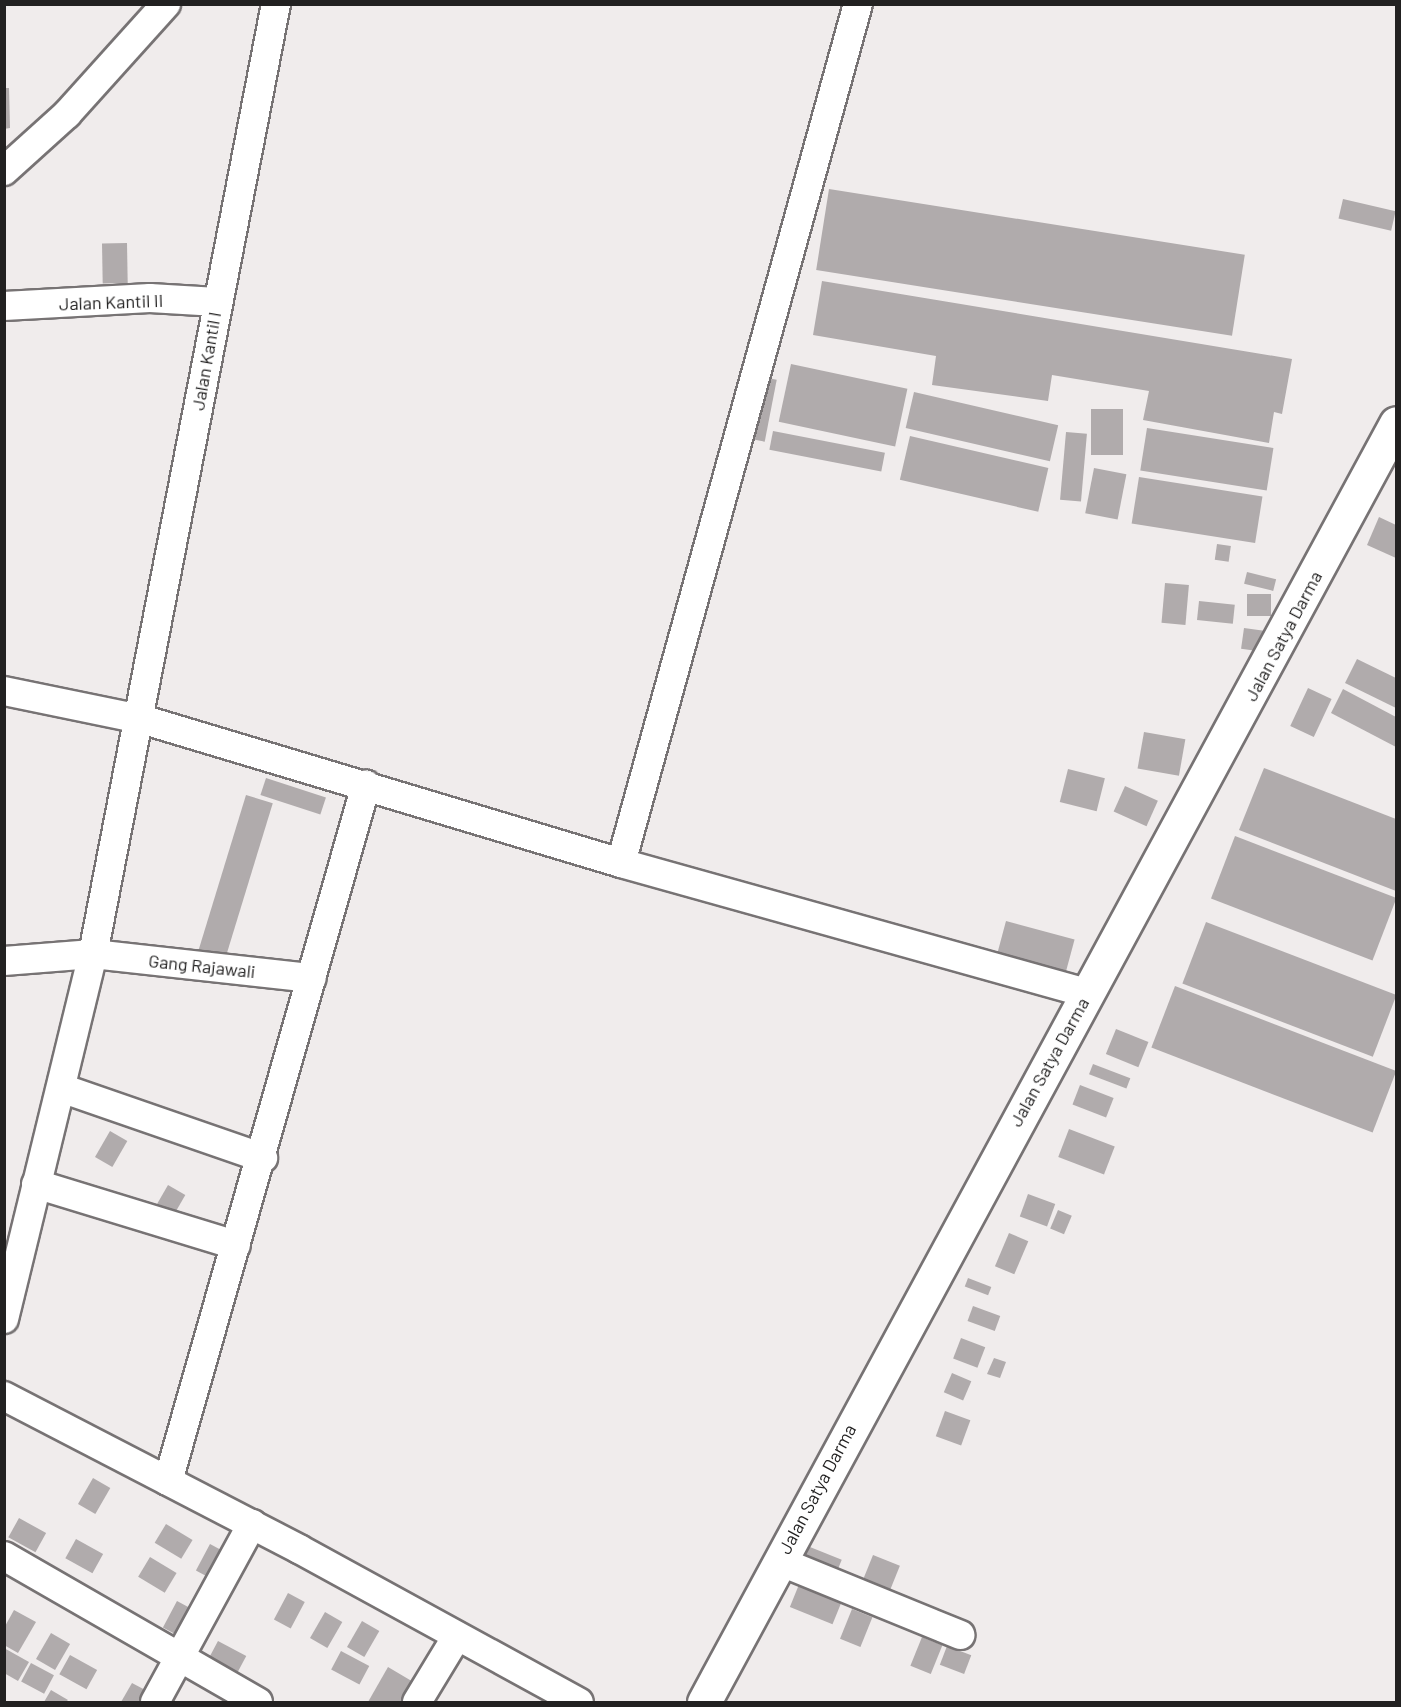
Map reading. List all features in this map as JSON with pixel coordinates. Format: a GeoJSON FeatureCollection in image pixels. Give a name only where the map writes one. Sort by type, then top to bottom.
{"type":"FeatureCollection","features":[{"type":"Feature","properties":{"kind":"main road","name":"Jalan Satya Darma"},"geometry":{"type":"LineString","coordinates":[[704,1702],[1396,423]]}},
{"type":"Feature","properties":{"kind":"street"},"geometry":{"type":"LineString","coordinates":[[4,171],[67,114],[166,4]]}},
{"type":"Feature","properties":{"kind":"street","name":"Jalan Kantil I"},"geometry":{"type":"LineString","coordinates":[[4,1319],[93,954],[141,719],[217,302],[276,4]]}},
{"type":"Feature","properties":{"kind":"street"},"geometry":{"type":"LineString","coordinates":[[621,863],[858,4]]}},
{"type":"Feature","properties":{"kind":"street","name":"Jalan Kantil II"},"geometry":{"type":"LineString","coordinates":[[4,306],[150,298],[217,302]]}},
{"type":"Feature","properties":{"kind":"street"},"geometry":{"type":"LineString","coordinates":[[4,691],[141,719],[621,863],[1087,993]]}},
{"type":"Feature","properties":{"kind":"street"},"geometry":{"type":"LineString","coordinates":[[168,1481],[263,1158],[366,785]]}},
{"type":"Feature","properties":{"kind":"street","name":"Gang Rajawali"},"geometry":{"type":"LineString","coordinates":[[4,961],[93,954],[312,978]]}},
{"type":"Feature","properties":{"kind":"street"},"geometry":{"type":"LineString","coordinates":[[61,1088],[263,1158]]}},
{"type":"Feature","properties":{"kind":"street"},"geometry":{"type":"LineString","coordinates":[[36,1184],[236,1245]]}},
{"type":"Feature","properties":{"kind":"street"},"geometry":{"type":"LineString","coordinates":[[4,1396],[252,1524],[579,1702]]}},
{"type":"Feature","properties":{"kind":"street"},"geometry":{"type":"LineString","coordinates":[[155,1702],[252,1524]]}},
{"type":"Feature","properties":{"kind":"street"},"geometry":{"type":"LineString","coordinates":[[4,1556],[258,1702]]}},
{"type":"Feature","properties":{"kind":"street"},"geometry":{"type":"LineString","coordinates":[[779,1562],[960,1635]]}},
{"type":"Feature","properties":{"kind":"street"},"geometry":{"type":"LineString","coordinates":[[417,1702],[457,1636]]}},
{"type":"Feature","properties":{"kind":"building"},"geometry":{"type":"Polygon","coordinates":[[[4,88],[9,88],[10,128],[4,129],[4,88]]]}},
{"type":"Feature","properties":{"kind":"building"},"geometry":{"type":"Polygon","coordinates":[[[829,189],[1245,255],[1232,336],[816,270],[829,189]]]}},
{"type":"Feature","properties":{"kind":"building"},"geometry":{"type":"Polygon","coordinates":[[[1343,199],[1396,211],[1391,231],[1339,218],[1343,199]]]}},
{"type":"Feature","properties":{"kind":"building"},"geometry":{"type":"Polygon","coordinates":[[[102,243],[127,243],[128,283],[103,283],[102,243]]]}},
{"type":"Feature","properties":{"kind":"building"},"geometry":{"type":"Polygon","coordinates":[[[822,281],[1292,359],[1282,414],[1274,412],[1269,443],[1143,420],[1149,391],[1052,375],[1048,401],[932,385],[936,356],[813,335],[822,281]]]}},
{"type":"Feature","properties":{"kind":"building"},"geometry":{"type":"Polygon","coordinates":[[[791,364],[907,389],[895,446],[779,422],[791,364]]]}},
{"type":"Feature","properties":{"kind":"building"},"geometry":{"type":"Polygon","coordinates":[[[762,377],[777,380],[765,442],[750,439],[762,377]]]}},
{"type":"Feature","properties":{"kind":"building"},"geometry":{"type":"Polygon","coordinates":[[[914,392],[1058,425],[1050,461],[906,428],[914,392]]]}},
{"type":"Feature","properties":{"kind":"building"},"geometry":{"type":"Polygon","coordinates":[[[1091,409],[1123,409],[1123,455],[1091,455],[1091,409]]]}},
{"type":"Feature","properties":{"kind":"building"},"geometry":{"type":"Polygon","coordinates":[[[1147,428],[1273,448],[1267,490],[1140,470],[1147,428]]]}},
{"type":"Feature","properties":{"kind":"building"},"geometry":{"type":"Polygon","coordinates":[[[773,431],[885,453],[881,471],[769,450],[773,431]]]}},
{"type":"Feature","properties":{"kind":"building"},"geometry":{"type":"Polygon","coordinates":[[[1066,432],[1087,434],[1081,502],[1060,500],[1066,432]]]}},
{"type":"Feature","properties":{"kind":"building"},"geometry":{"type":"Polygon","coordinates":[[[910,436],[1048,468],[1038,512],[900,480],[910,436]]]}},
{"type":"Feature","properties":{"kind":"building"},"geometry":{"type":"Polygon","coordinates":[[[1094,468],[1126,474],[1118,519],[1085,513],[1094,468]]]}},
{"type":"Feature","properties":{"kind":"building"},"geometry":{"type":"Polygon","coordinates":[[[1139,477],[1262,497],[1255,543],[1132,523],[1139,477]]]}},
{"type":"Feature","properties":{"kind":"building"},"geometry":{"type":"Polygon","coordinates":[[[1379,517],[1396,525],[1396,558],[1367,545],[1379,517]]]}},
{"type":"Feature","properties":{"kind":"building"},"geometry":{"type":"Polygon","coordinates":[[[1217,544],[1231,546],[1229,562],[1215,560],[1217,544]]]}},
{"type":"Feature","properties":{"kind":"building"},"geometry":{"type":"Polygon","coordinates":[[[1247,572],[1276,579],[1273,591],[1244,584],[1247,572]]]}},
{"type":"Feature","properties":{"kind":"building"},"geometry":{"type":"Polygon","coordinates":[[[1165,583],[1189,585],[1185,625],[1162,623],[1165,583]]]}},
{"type":"Feature","properties":{"kind":"building"},"geometry":{"type":"Polygon","coordinates":[[[1247,594],[1271,594],[1271,616],[1247,616],[1247,594]]]}},
{"type":"Feature","properties":{"kind":"building"},"geometry":{"type":"Polygon","coordinates":[[[1199,601],[1235,605],[1233,624],[1197,620],[1199,601]]]}},
{"type":"Feature","properties":{"kind":"building"},"geometry":{"type":"Polygon","coordinates":[[[1244,628],[1266,631],[1263,652],[1241,649],[1244,628]]]}},
{"type":"Feature","properties":{"kind":"building"},"geometry":{"type":"Polygon","coordinates":[[[1357,659],[1396,678],[1396,708],[1345,683],[1357,659]]]}},
{"type":"Feature","properties":{"kind":"building"},"geometry":{"type":"Polygon","coordinates":[[[1308,688],[1332,699],[1314,737],[1290,726],[1308,688]]]}},
{"type":"Feature","properties":{"kind":"building"},"geometry":{"type":"Polygon","coordinates":[[[1343,689],[1396,717],[1396,747],[1331,713],[1343,689]]]}},
{"type":"Feature","properties":{"kind":"building"},"geometry":{"type":"Polygon","coordinates":[[[1144,732],[1185,739],[1179,776],[1138,768],[1144,732]]]}},
{"type":"Feature","properties":{"kind":"building"},"geometry":{"type":"Polygon","coordinates":[[[1264,768],[1396,819],[1396,891],[1239,830],[1264,768]]]}},
{"type":"Feature","properties":{"kind":"building"},"geometry":{"type":"Polygon","coordinates":[[[1068,769],[1105,778],[1097,811],[1060,802],[1068,769]]]}},
{"type":"Feature","properties":{"kind":"building"},"geometry":{"type":"Polygon","coordinates":[[[266,778],[326,797],[320,815],[260,795],[266,778]]]}},
{"type":"Feature","properties":{"kind":"building"},"geometry":{"type":"Polygon","coordinates":[[[1125,786],[1158,801],[1146,826],[1114,812],[1125,786]]]}},
{"type":"Feature","properties":{"kind":"building"},"geometry":{"type":"Polygon","coordinates":[[[246,795],[273,803],[225,960],[198,952],[246,795]]]}},
{"type":"Feature","properties":{"kind":"building"},"geometry":{"type":"Polygon","coordinates":[[[1235,836],[1396,898],[1372,961],[1211,899],[1235,836]]]}},
{"type":"Feature","properties":{"kind":"building"},"geometry":{"type":"Polygon","coordinates":[[[1006,921],[1075,939],[1063,984],[994,965],[1006,921]]]}},
{"type":"Feature","properties":{"kind":"building"},"geometry":{"type":"Polygon","coordinates":[[[1206,922],[1396,995],[1373,1057],[1182,984],[1206,922]]]}},
{"type":"Feature","properties":{"kind":"building"},"geometry":{"type":"Polygon","coordinates":[[[1175,986],[1396,1071],[1373,1133],[1151,1048],[1175,986]]]}},
{"type":"Feature","properties":{"kind":"building"},"geometry":{"type":"Polygon","coordinates":[[[1116,1029],[1148,1042],[1138,1067],[1106,1054],[1116,1029]]]}},
{"type":"Feature","properties":{"kind":"building"},"geometry":{"type":"Polygon","coordinates":[[[1093,1064],[1130,1078],[1126,1089],[1089,1074],[1093,1064]]]}},
{"type":"Feature","properties":{"kind":"building"},"geometry":{"type":"Polygon","coordinates":[[[1080,1085],[1114,1098],[1106,1118],[1072,1105],[1080,1085]]]}},
{"type":"Feature","properties":{"kind":"building"},"geometry":{"type":"Polygon","coordinates":[[[1069,1129],[1115,1147],[1104,1175],[1058,1157],[1069,1129]]]}},
{"type":"Feature","properties":{"kind":"building"},"geometry":{"type":"Polygon","coordinates":[[[110,1131],[127,1141],[112,1167],[95,1157],[110,1131]]]}},
{"type":"Feature","properties":{"kind":"building"},"geometry":{"type":"Polygon","coordinates":[[[168,1185],[185,1195],[170,1221],[153,1211],[168,1185]]]}},
{"type":"Feature","properties":{"kind":"building"},"geometry":{"type":"Polygon","coordinates":[[[1028,1194],[1055,1204],[1047,1226],[1020,1217],[1028,1194]]]}},
{"type":"Feature","properties":{"kind":"building"},"geometry":{"type":"Polygon","coordinates":[[[1058,1210],[1072,1216],[1064,1234],[1050,1228],[1058,1210]]]}},
{"type":"Feature","properties":{"kind":"building"},"geometry":{"type":"Polygon","coordinates":[[[1009,1233],[1028,1241],[1014,1274],[995,1266],[1009,1233]]]}},
{"type":"Feature","properties":{"kind":"building"},"geometry":{"type":"Polygon","coordinates":[[[968,1278],[991,1287],[988,1295],[965,1286],[968,1278]]]}},
{"type":"Feature","properties":{"kind":"building"},"geometry":{"type":"Polygon","coordinates":[[[973,1306],[1000,1316],[995,1331],[968,1321],[973,1306]]]}},
{"type":"Feature","properties":{"kind":"building"},"geometry":{"type":"Polygon","coordinates":[[[961,1338],[985,1347],[977,1368],[953,1359],[961,1338]]]}},
{"type":"Feature","properties":{"kind":"building"},"geometry":{"type":"Polygon","coordinates":[[[994,1358],[1006,1362],[1000,1378],[987,1374],[994,1358]]]}},
{"type":"Feature","properties":{"kind":"building"},"geometry":{"type":"Polygon","coordinates":[[[952,1373],[971,1381],[963,1401],[944,1392],[952,1373]]]}},
{"type":"Feature","properties":{"kind":"building"},"geometry":{"type":"Polygon","coordinates":[[[945,1411],[970,1420],[961,1446],[936,1436],[945,1411]]]}},
{"type":"Feature","properties":{"kind":"building"},"geometry":{"type":"Polygon","coordinates":[[[93,1478],[110,1488],[95,1514],[78,1504],[93,1478]]]}},
{"type":"Feature","properties":{"kind":"building"},"geometry":{"type":"Polygon","coordinates":[[[19,1518],[46,1533],[35,1552],[8,1537],[19,1518]]]}},
{"type":"Feature","properties":{"kind":"building"},"geometry":{"type":"Polygon","coordinates":[[[166,1524],[193,1540],[181,1559],[155,1543],[166,1524]]]}},
{"type":"Feature","properties":{"kind":"building"},"geometry":{"type":"Polygon","coordinates":[[[76,1539],[103,1554],[92,1573],[65,1558],[76,1539]]]}},
{"type":"Feature","properties":{"kind":"building"},"geometry":{"type":"Polygon","coordinates":[[[800,1543],[842,1560],[833,1580],[792,1563],[800,1543]]]}},
{"type":"Feature","properties":{"kind":"building"},"geometry":{"type":"Polygon","coordinates":[[[210,1544],[227,1553],[213,1579],[196,1570],[210,1544]]]}},
{"type":"Feature","properties":{"kind":"building"},"geometry":{"type":"Polygon","coordinates":[[[873,1555],[900,1566],[888,1596],[861,1585],[873,1555]]]}},
{"type":"Feature","properties":{"kind":"building"},"geometry":{"type":"Polygon","coordinates":[[[150,1557],[177,1573],[165,1593],[138,1577],[150,1557]]]}},
{"type":"Feature","properties":{"kind":"building"},"geometry":{"type":"Polygon","coordinates":[[[800,1582],[843,1599],[833,1624],[790,1607],[800,1582]]]}},
{"type":"Feature","properties":{"kind":"building"},"geometry":{"type":"Polygon","coordinates":[[[288,1593],[305,1602],[291,1628],[274,1619],[288,1593]]]}},
{"type":"Feature","properties":{"kind":"building"},"geometry":{"type":"Polygon","coordinates":[[[177,1601],[194,1610],[180,1636],[163,1627],[177,1601]]]}},
{"type":"Feature","properties":{"kind":"building"},"geometry":{"type":"Polygon","coordinates":[[[852,1609],[872,1617],[860,1647],[840,1639],[852,1609]]]}},
{"type":"Feature","properties":{"kind":"building"},"geometry":{"type":"Polygon","coordinates":[[[14,1610],[36,1622],[18,1653],[4,1645],[4,1628],[14,1610]]]}},
{"type":"Feature","properties":{"kind":"building"},"geometry":{"type":"Polygon","coordinates":[[[325,1612],[342,1622],[327,1648],[310,1638],[325,1612]]]}},
{"type":"Feature","properties":{"kind":"building"},"geometry":{"type":"Polygon","coordinates":[[[362,1621],[379,1631],[364,1657],[347,1647],[362,1621]]]}},
{"type":"Feature","properties":{"kind":"building"},"geometry":{"type":"Polygon","coordinates":[[[51,1633],[70,1644],[55,1670],[36,1659],[51,1633]]]}},
{"type":"Feature","properties":{"kind":"building"},"geometry":{"type":"Polygon","coordinates":[[[922,1637],[942,1645],[931,1674],[910,1666],[922,1637]]]}},
{"type":"Feature","properties":{"kind":"building"},"geometry":{"type":"Polygon","coordinates":[[[218,1641],[246,1656],[236,1675],[208,1660],[218,1641]]]}},
{"type":"Feature","properties":{"kind":"building"},"geometry":{"type":"Polygon","coordinates":[[[947,1646],[971,1655],[964,1674],[940,1665],[947,1646]]]}},
{"type":"Feature","properties":{"kind":"building"},"geometry":{"type":"Polygon","coordinates":[[[4,1648],[29,1662],[18,1681],[4,1673],[4,1648]]]}},
{"type":"Feature","properties":{"kind":"building"},"geometry":{"type":"Polygon","coordinates":[[[341,1651],[369,1666],[359,1685],[331,1670],[341,1651]]]}},
{"type":"Feature","properties":{"kind":"building"},"geometry":{"type":"Polygon","coordinates":[[[70,1655],[97,1670],[86,1689],[59,1674],[70,1655]]]}},
{"type":"Feature","properties":{"kind":"building"},"geometry":{"type":"Polygon","coordinates":[[[31,1663],[54,1675],[44,1694],[21,1682],[31,1663]]]}},
{"type":"Feature","properties":{"kind":"building"},"geometry":{"type":"Polygon","coordinates":[[[388,1667],[415,1683],[404,1702],[368,1702],[388,1667]]]}},
{"type":"Feature","properties":{"kind":"building"},"geometry":{"type":"Polygon","coordinates":[[[132,1683],[149,1692],[143,1702],[121,1702],[132,1683]]]}},
{"type":"Feature","properties":{"kind":"building"},"geometry":{"type":"Polygon","coordinates":[[[51,1690],[68,1700],[66,1702],[44,1702],[51,1690]]]}}]}
